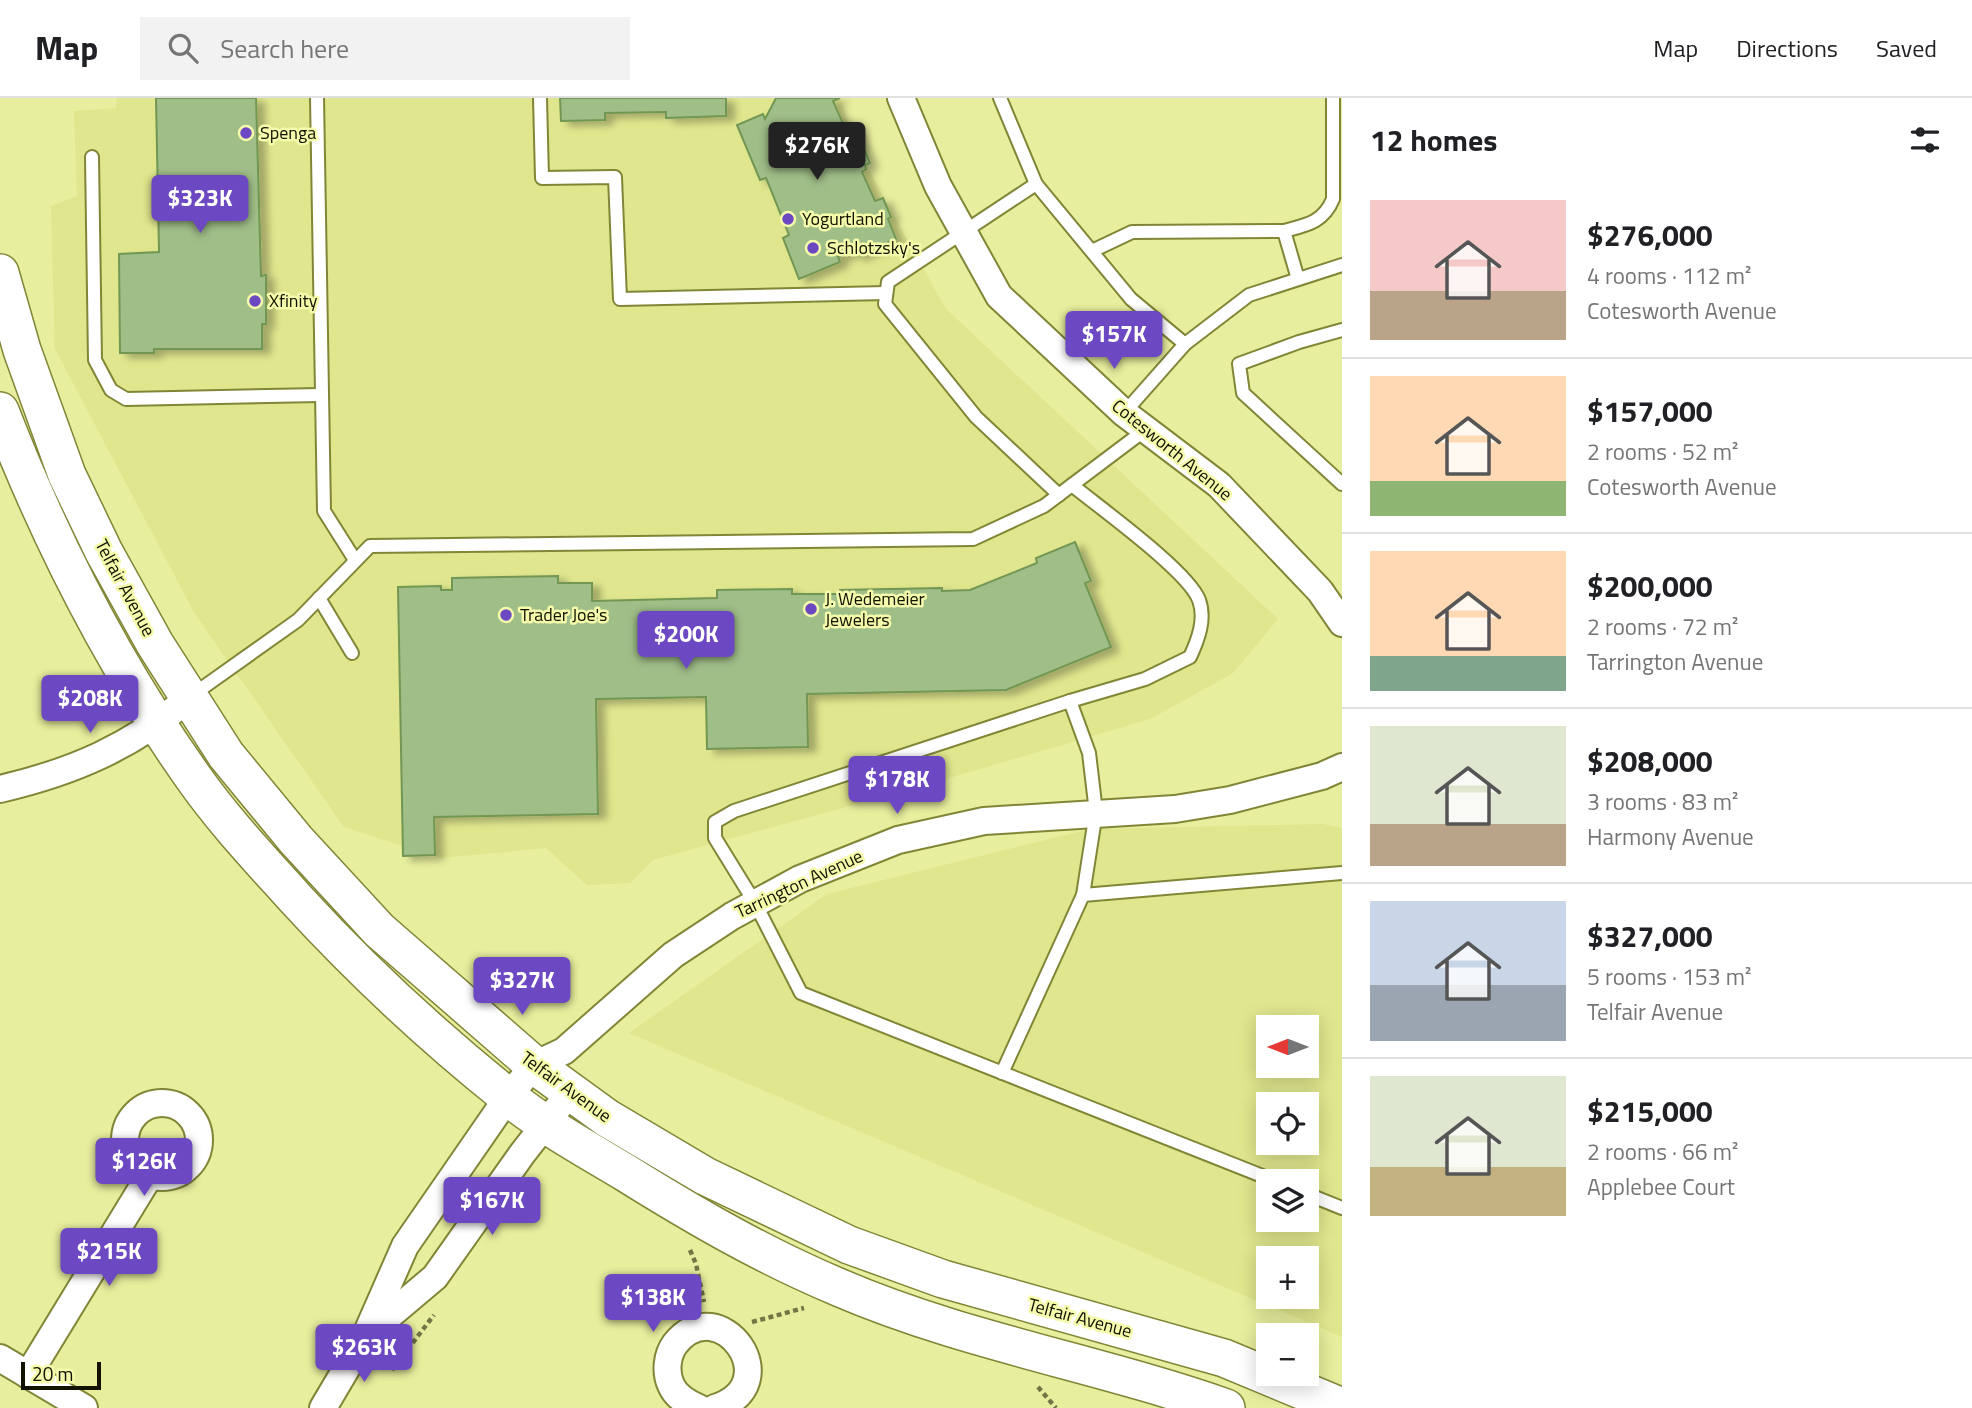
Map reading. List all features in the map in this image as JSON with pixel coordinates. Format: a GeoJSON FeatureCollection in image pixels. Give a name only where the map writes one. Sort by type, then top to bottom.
{"type":"FeatureCollection","features":[{"type":"Feature","properties":{"kind":"street","name":"Cotesworth Avenue"},"geometry":{"type":"LineString","coordinates":[[901,98],[938,186],[999,296],[1124,413],[1219,485],[1320,591],[1342,623]]}},
{"type":"Feature","properties":{"kind":"street","name":"Telfair Avenue"},"geometry":{"type":"LineString","coordinates":[[0,273],[22,350],[67,475],[104,552],[155,644],[226,755],[296,841],[379,930],[534,1065],[607,1118],[705,1176],[849,1245],[955,1283],[1224,1358],[1342,1407]]}},
{"type":"Feature","properties":{"kind":"street"},"geometry":{"type":"LineString","coordinates":[[0,411],[28,482],[76,583],[127,676],[195,780],[264,864],[347,954],[508,1097],[546,1124],[719,1230],[841,1289],[986,1340],[1226,1408]]}},
{"type":"Feature","properties":{"kind":"street"},"geometry":{"type":"LineString","coordinates":[[0,789],[41,779],[97,758],[158,724],[189,698]]}},
{"type":"Feature","properties":{"kind":"street","name":"Tarrington Avenue"},"geometry":{"type":"LineString","coordinates":[[323,1408],[365,1337],[405,1246],[508,1097],[534,1065],[564,1051],[673,955],[732,916],[800,879],[898,840],[984,821],[1175,809],[1230,800],[1322,776],[1342,767]]}},
{"type":"Feature","properties":{"kind":"street","name":"Tarrington Avenue"},"geometry":{"type":"LineString","coordinates":[[365,1337],[435,1277],[570,1091]]}},
{"type":"Feature","properties":{"kind":"street"},"geometry":{"type":"LineString","coordinates":[[28,1375],[150,1175]]}},
{"type":"Feature","properties":{"kind":"street"},"geometry":{"type":"LineString","coordinates":[[689,1406],[670,1383],[668,1358],[673,1346],[682,1336],[717,1330],[740,1343],[746,1355],[748,1369],[746,1383],[738,1395],[727,1404],[715,1408]]}},
{"type":"Feature","properties":{"kind":"street"},"geometry":{"type":"LineString","coordinates":[[0,1359],[84,1408]]}},
{"type":"Feature","properties":{"kind":"lane"},"geometry":{"type":"LineString","coordinates":[[317,98],[324,511],[355,560]]}},
{"type":"Feature","properties":{"kind":"lane"},"geometry":{"type":"LineString","coordinates":[[540,98],[542,178],[615,177],[620,299],[886,293]]}},
{"type":"Feature","properties":{"kind":"lane"},"geometry":{"type":"LineString","coordinates":[[1000,98],[1037,184],[1131,299],[1185,344]]}},
{"type":"Feature","properties":{"kind":"lane"},"geometry":{"type":"LineString","coordinates":[[1092,251],[1132,232],[1284,231],[1312,223],[1328,211],[1333,199],[1333,98]]}},
{"type":"Feature","properties":{"kind":"lane"},"geometry":{"type":"LineString","coordinates":[[92,157],[95,360],[111,390],[126,399],[320,395]]}},
{"type":"Feature","properties":{"kind":"lane"},"geometry":{"type":"LineString","coordinates":[[1037,184],[888,282],[885,304],[976,418],[1059,495]]}},
{"type":"Feature","properties":{"kind":"lane"},"geometry":{"type":"LineString","coordinates":[[1284,231],[1298,279]]}},
{"type":"Feature","properties":{"kind":"lane"},"geometry":{"type":"LineString","coordinates":[[1124,413],[1185,344],[1249,295],[1342,265]]}},
{"type":"Feature","properties":{"kind":"lane"},"geometry":{"type":"LineString","coordinates":[[1342,330],[1239,364],[1243,393],[1342,484]]}},
{"type":"Feature","properties":{"kind":"lane"},"geometry":{"type":"LineString","coordinates":[[189,698],[298,620],[370,546],[973,539],[1044,506],[1145,430]]}},
{"type":"Feature","properties":{"kind":"lane"},"geometry":{"type":"LineString","coordinates":[[1072,485],[1186,579],[1200,601],[1201,631],[1190,657],[1145,679],[734,811],[715,822],[715,838],[755,903],[801,993],[1256,1173]]}},
{"type":"Feature","properties":{"kind":"lane"},"geometry":{"type":"LineString","coordinates":[[319,598],[352,653]]}},
{"type":"Feature","properties":{"kind":"lane"},"geometry":{"type":"LineString","coordinates":[[1002,1073],[1083,895],[1096,812],[1089,753],[1070,701]]}},
{"type":"Feature","properties":{"kind":"lane"},"geometry":{"type":"LineString","coordinates":[[1083,895],[1342,873]]}},
{"type":"Feature","properties":{"kind":"lane"},"geometry":{"type":"LineString","coordinates":[[1319,1199],[1342,1208]]}},
{"type":"Feature","properties":{"kind":"path"},"geometry":{"type":"LineString","coordinates":[[687,1245],[696,1264],[717,1330],[814,1306]]}},
{"type":"Feature","properties":{"kind":"path"},"geometry":{"type":"LineString","coordinates":[[1031,1379],[1056,1408]]}},
{"type":"Feature","properties":{"kind":"shaded area"},"geometry":{"type":"Polygon","coordinates":[[[117,98],[840,98],[854,143],[945,308],[1278,619],[1233,673],[1150,719],[922,786],[653,860],[630,883],[587,885],[546,848],[441,858],[344,827],[195,614],[55,349],[51,206],[77,196],[74,111],[116,108],[117,98]]]}},
{"type":"Feature","properties":{"kind":"shaded area"},"geometry":{"type":"Polygon","coordinates":[[[1323,824],[1342,828],[1342,1337],[1319,1327],[1319,1323],[1309,1323],[1276,1309],[1319,1309],[1319,1246],[1256,1246],[1256,1300],[629,1033],[827,894],[1090,829],[1323,824]]]}},
{"type":"Feature","properties":{"kind":"building"},"geometry":{"type":"Polygon","coordinates":[[[156,98],[256,98],[261,276],[266,275],[266,324],[262,324],[262,349],[154,349],[154,353],[120,353],[119,254],[159,252],[156,98]]]}},
{"type":"Feature","properties":{"kind":"building"},"geometry":{"type":"Polygon","coordinates":[[[560,98],[726,98],[726,116],[666,118],[666,112],[605,113],[605,120],[561,121],[560,98]]]}},
{"type":"Feature","properties":{"kind":"building"},"geometry":{"type":"Polygon","coordinates":[[[776,98],[840,98],[833,101],[845,128],[849,126],[852,131],[856,129],[870,163],[865,165],[866,169],[862,172],[875,201],[883,198],[896,239],[857,256],[854,251],[838,257],[840,262],[799,279],[783,238],[789,235],[766,178],[760,180],[737,125],[763,114],[765,119],[776,98]]]}},
{"type":"Feature","properties":{"kind":"building"},"geometry":{"type":"Polygon","coordinates":[[[1075,542],[1091,581],[1085,583],[1111,647],[1006,690],[807,694],[808,747],[707,749],[706,697],[596,699],[598,814],[434,817],[435,855],[403,856],[398,587],[441,586],[441,590],[452,590],[452,578],[558,576],[558,583],[592,583],[592,601],[717,598],[717,590],[792,589],[792,594],[840,594],[840,590],[970,590],[1037,563],[1036,558],[1075,542]]]}},
{"type":"Feature","properties":{"kind":"place","name":"Spenga"},"geometry":{"type":"Point","coordinates":[246,133]}},
{"type":"Feature","properties":{"kind":"place","name":"Yogurtland"},"geometry":{"type":"Point","coordinates":[788,219]}},
{"type":"Feature","properties":{"kind":"place","name":"Schlotzsky's"},"geometry":{"type":"Point","coordinates":[813,248]}},
{"type":"Feature","properties":{"kind":"place","name":"Xfinity"},"geometry":{"type":"Point","coordinates":[255,301]}},
{"type":"Feature","properties":{"kind":"place","name":"J. Wedemeier Jewelers"},"geometry":{"type":"Point","coordinates":[811,609]}},
{"type":"Feature","properties":{"kind":"place","name":"Trader Joe's"},"geometry":{"type":"Point","coordinates":[506,615]}}]}
